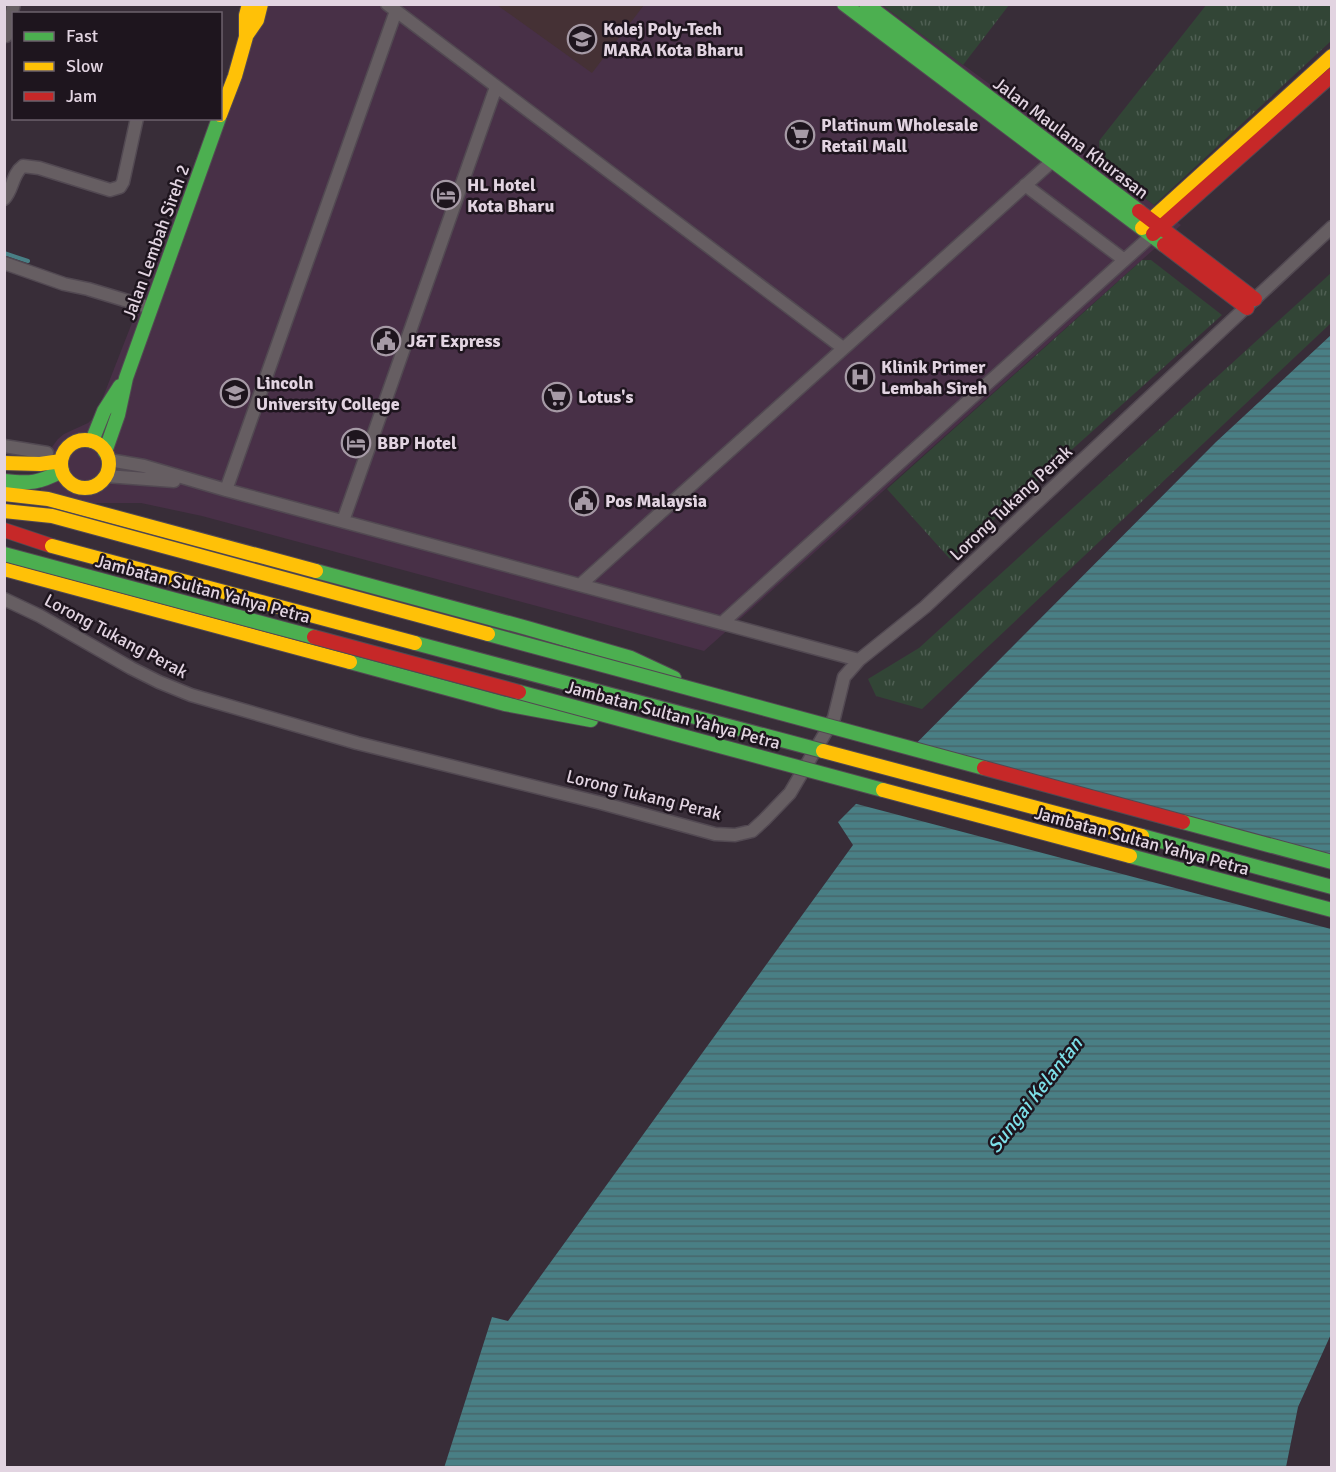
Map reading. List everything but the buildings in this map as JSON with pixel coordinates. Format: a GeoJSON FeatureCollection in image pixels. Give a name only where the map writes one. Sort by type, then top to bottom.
{"type":"FeatureCollection","features":[{"type":"Feature","properties":{"kind":"main road","name":"Jalan Lembah Sireh 2"},"geometry":{"type":"LineString","coordinates":[[222,112],[246,37],[246,15],[249,4]]}},
{"type":"Feature","properties":{"kind":"main road"},"geometry":{"type":"LineString","coordinates":[[246,37],[257,20],[261,4]]}},
{"type":"Feature","properties":{"kind":"main road","name":"Jalan Maulana Khurasan"},"geometry":{"type":"LineString","coordinates":[[844,4],[1057,157]]}},
{"type":"Feature","properties":{"kind":"main road","name":"Jalan Maulana Khurasan"},"geometry":{"type":"LineString","coordinates":[[866,4],[1057,157]]}},
{"type":"Feature","properties":{"kind":"main road"},"geometry":{"type":"LineString","coordinates":[[1151,228],[1332,56]]}},
{"type":"Feature","properties":{"kind":"main road"},"geometry":{"type":"LineString","coordinates":[[1151,228],[1332,75]]}},
{"type":"Feature","properties":{"kind":"main road","name":"Jalan Lembah Sireh 2"},"geometry":{"type":"LineString","coordinates":[[126,378],[219,120]]}},
{"type":"Feature","properties":{"kind":"main road"},"geometry":{"type":"LineString","coordinates":[[1057,157],[1251,304]]}},
{"type":"Feature","properties":{"kind":"main road"},"geometry":{"type":"LineString","coordinates":[[92,441],[104,411],[126,378]]}},
{"type":"Feature","properties":{"kind":"main road"},"geometry":{"type":"LineString","coordinates":[[61,466],[65,478],[78,487],[93,486],[106,476],[107,456],[126,378]]}},
{"type":"Feature","properties":{"kind":"main road"},"geometry":{"type":"LineString","coordinates":[[4,481],[36,483],[45,480],[61,466],[66,449],[78,441],[92,441],[102,447],[107,456]]}},
{"type":"Feature","properties":{"kind":"main road"},"geometry":{"type":"LineString","coordinates":[[4,463],[61,466]]}},
{"type":"Feature","properties":{"kind":"main road"},"geometry":{"type":"LineString","coordinates":[[4,494],[70,505],[527,628],[631,658],[701,691]]}},
{"type":"Feature","properties":{"kind":"main road","name":"Jambatan Sultan Yahya Petra"},"geometry":{"type":"LineString","coordinates":[[4,511],[52,516],[1332,862]]}},
{"type":"Feature","properties":{"kind":"main road"},"geometry":{"type":"LineString","coordinates":[[4,530],[52,546]]}},
{"type":"Feature","properties":{"kind":"main road"},"geometry":{"type":"LineString","coordinates":[[4,541],[52,546]]}},
{"type":"Feature","properties":{"kind":"main road","name":"Jambatan Sultan Yahya Petra"},"geometry":{"type":"LineString","coordinates":[[52,546],[1332,887]]}},
{"type":"Feature","properties":{"kind":"main road","name":"Jambatan Sultan Yahya Petra"},"geometry":{"type":"LineString","coordinates":[[4,554],[1332,910]]}},
{"type":"Feature","properties":{"kind":"main road"},"geometry":{"type":"LineString","coordinates":[[4,568],[505,704],[689,738]]}},
{"type":"Feature","properties":{"kind":"street"},"geometry":{"type":"LineString","coordinates":[[4,35],[6,36],[14,4]]}},
{"type":"Feature","properties":{"kind":"street"},"geometry":{"type":"LineString","coordinates":[[226,490],[391,8],[843,348]]}},
{"type":"Feature","properties":{"kind":"street"},"geometry":{"type":"LineString","coordinates":[[343,521],[496,87]]}},
{"type":"Feature","properties":{"kind":"street"},"geometry":{"type":"LineString","coordinates":[[4,199],[8,196],[17,170],[23,166],[39,168],[110,190],[120,187],[137,120]]}},
{"type":"Feature","properties":{"kind":"street"},"geometry":{"type":"LineString","coordinates":[[580,585],[1057,157]]}},
{"type":"Feature","properties":{"kind":"street"},"geometry":{"type":"LineString","coordinates":[[1025,185],[1123,259]]}},
{"type":"Feature","properties":{"kind":"street","name":"Lorong Tukang Perak"},"geometry":{"type":"LineString","coordinates":[[4,598],[131,668],[191,694],[357,743],[602,803],[715,834],[735,835],[752,831],[790,793],[834,718],[844,677],[859,660],[925,607],[1332,227]]}},
{"type":"Feature","properties":{"kind":"street"},"geometry":{"type":"LineString","coordinates":[[722,623],[1135,249],[1151,228]]}},
{"type":"Feature","properties":{"kind":"street"},"geometry":{"type":"LineString","coordinates":[[4,263],[64,284],[151,308]]}},
{"type":"Feature","properties":{"kind":"street"},"geometry":{"type":"LineString","coordinates":[[4,446],[47,453]]}},
{"type":"Feature","properties":{"kind":"street"},"geometry":{"type":"LineString","coordinates":[[107,456],[859,660]]}},
{"type":"Feature","properties":{"kind":"street"},"geometry":{"type":"LineString","coordinates":[[106,476],[196,482]]}},
{"type":"Feature","properties":{"kind":"shaded area","name":"Kolej Poly-Tech MARA Kota Bharu"},"geometry":{"type":"Polygon","coordinates":[[[644,4],[592,73],[497,5],[644,4]]]}},
{"type":"Feature","properties":{"kind":"shaded area"},"geometry":{"type":"Polygon","coordinates":[[[256,5],[882,5],[1181,225],[704,651],[202,516],[141,503],[92,503],[40,493],[52,447],[64,434],[88,423],[98,410],[211,120],[222,120],[222,92],[256,5]]]}},
{"type":"Feature","properties":{"kind":"green space"},"geometry":{"type":"Polygon","coordinates":[[[1207,4],[1331,5],[1331,41],[1154,205],[1100,165],[1099,141],[1207,4]]]}},
{"type":"Feature","properties":{"kind":"green space"},"geometry":{"type":"Polygon","coordinates":[[[882,5],[1009,5],[963,65],[882,5]]]}},
{"type":"Feature","properties":{"kind":"green space"},"geometry":{"type":"Polygon","coordinates":[[[1142,260],[1151,260],[1222,315],[950,559],[887,489],[1142,260]]]}},
{"type":"Feature","properties":{"kind":"green space"},"geometry":{"type":"Polygon","coordinates":[[[1331,273],[1331,323],[922,709],[876,696],[868,679],[919,648],[1331,273]]]}},
{"type":"Feature","properties":{"kind":"water","name":"Sungai Kelantan"},"geometry":{"type":"Polygon","coordinates":[[[1331,335],[1332,1332],[1298,1407],[1286,1467],[444,1468],[492,1317],[508,1321],[853,845],[838,822],[1216,442],[1331,335]]]}},
{"type":"Feature","properties":{"kind":"pier"},"geometry":{"type":"Polygon","coordinates":[[[913,742],[1331,857],[1331,929],[853,803],[913,742]]]}},
{"type":"Feature","properties":{"kind":"waterway"},"geometry":{"type":"LineString","coordinates":[[4,253],[28,261]]}},
{"type":"Feature","properties":{"kind":"traffic: fast"},"geometry":{"type":"LineString","coordinates":[[844,4],[1164,245]]}},
{"type":"Feature","properties":{"kind":"traffic: fast"},"geometry":{"type":"LineString","coordinates":[[866,4],[1139,211]]}},
{"type":"Feature","properties":{"kind":"traffic: fast"},"geometry":{"type":"LineString","coordinates":[[105,452],[118,415],[126,378],[218,120]]}},
{"type":"Feature","properties":{"kind":"traffic: fast"},"geometry":{"type":"LineString","coordinates":[[92,441],[104,411],[120,386]]}},
{"type":"Feature","properties":{"kind":"traffic: fast"},"geometry":{"type":"LineString","coordinates":[[4,481],[34,482],[62,471]]}},
{"type":"Feature","properties":{"kind":"traffic: fast"},"geometry":{"type":"LineString","coordinates":[[4,554],[314,637]]}},
{"type":"Feature","properties":{"kind":"traffic: fast"},"geometry":{"type":"LineString","coordinates":[[316,571],[631,658],[674,678]]}},
{"type":"Feature","properties":{"kind":"traffic: fast"},"geometry":{"type":"LineString","coordinates":[[488,634],[984,768]]}},
{"type":"Feature","properties":{"kind":"traffic: fast"},"geometry":{"type":"LineString","coordinates":[[415,643],[823,751]]}},
{"type":"Feature","properties":{"kind":"traffic: fast"},"geometry":{"type":"LineString","coordinates":[[350,662],[505,704],[591,720]]}},
{"type":"Feature","properties":{"kind":"traffic: fast"},"geometry":{"type":"LineString","coordinates":[[519,692],[883,790]]}},
{"type":"Feature","properties":{"kind":"traffic: fast"},"geometry":{"type":"LineString","coordinates":[[1183,822],[1332,862]]}},
{"type":"Feature","properties":{"kind":"traffic: fast"},"geometry":{"type":"LineString","coordinates":[[1142,836],[1332,887]]}},
{"type":"Feature","properties":{"kind":"traffic: fast"},"geometry":{"type":"LineString","coordinates":[[1130,856],[1332,910]]}},
{"type":"Feature","properties":{"kind":"traffic: slow"},"geometry":{"type":"LineString","coordinates":[[222,110],[246,37],[246,15],[249,4]]}},
{"type":"Feature","properties":{"kind":"traffic: slow"},"geometry":{"type":"LineString","coordinates":[[246,36],[257,20],[261,4]]}},
{"type":"Feature","properties":{"kind":"traffic: slow"},"geometry":{"type":"LineString","coordinates":[[1142,228],[1332,56]]}},
{"type":"Feature","properties":{"kind":"traffic: slow"},"geometry":{"type":"LineString","coordinates":[[85,440],[102,447],[109,464],[102,481],[85,488],[68,481],[61,464],[68,447],[85,440]]}},
{"type":"Feature","properties":{"kind":"traffic: slow"},"geometry":{"type":"LineString","coordinates":[[4,463],[40,464],[61,461]]}},
{"type":"Feature","properties":{"kind":"traffic: slow"},"geometry":{"type":"LineString","coordinates":[[4,494],[48,499],[316,571]]}},
{"type":"Feature","properties":{"kind":"traffic: slow"},"geometry":{"type":"LineString","coordinates":[[4,511],[52,516],[488,634]]}},
{"type":"Feature","properties":{"kind":"traffic: slow"},"geometry":{"type":"LineString","coordinates":[[52,546],[415,643]]}},
{"type":"Feature","properties":{"kind":"traffic: slow"},"geometry":{"type":"LineString","coordinates":[[4,569],[350,662]]}},
{"type":"Feature","properties":{"kind":"traffic: slow"},"geometry":{"type":"LineString","coordinates":[[823,751],[1142,836]]}},
{"type":"Feature","properties":{"kind":"traffic: slow"},"geometry":{"type":"LineString","coordinates":[[883,790],[1130,856]]}},
{"type":"Feature","properties":{"kind":"traffic: jam"},"geometry":{"type":"LineString","coordinates":[[1153,234],[1332,75]]}},
{"type":"Feature","properties":{"kind":"traffic: jam"},"geometry":{"type":"LineString","coordinates":[[1139,211],[1255,299]]}},
{"type":"Feature","properties":{"kind":"traffic: jam"},"geometry":{"type":"LineString","coordinates":[[1164,245],[1247,308]]}},
{"type":"Feature","properties":{"kind":"traffic: jam"},"geometry":{"type":"LineString","coordinates":[[4,530],[52,546]]}},
{"type":"Feature","properties":{"kind":"traffic: jam"},"geometry":{"type":"LineString","coordinates":[[314,637],[519,692]]}},
{"type":"Feature","properties":{"kind":"traffic: jam"},"geometry":{"type":"LineString","coordinates":[[984,768],[1183,822]]}},
{"type":"Feature","properties":{"kind":"place","name":"Kolej Poly-Tech MARA Kota Bharu"},"geometry":{"type":"Point","coordinates":[582,39]}},
{"type":"Feature","properties":{"kind":"place","name":"Platinum Wholesale Retail Mall"},"geometry":{"type":"Point","coordinates":[800,135]}},
{"type":"Feature","properties":{"kind":"place","name":"HL Hotel Kota Bharu"},"geometry":{"type":"Point","coordinates":[446,195]}},
{"type":"Feature","properties":{"kind":"place","name":"J&T Express"},"geometry":{"type":"Point","coordinates":[386,341]}},
{"type":"Feature","properties":{"kind":"place","name":"Klinik Primer Lembah Sireh"},"geometry":{"type":"Point","coordinates":[860,377]}},
{"type":"Feature","properties":{"kind":"place","name":"Lincoln University College"},"geometry":{"type":"Point","coordinates":[235,393]}},
{"type":"Feature","properties":{"kind":"place","name":"Lotus's"},"geometry":{"type":"Point","coordinates":[557,397]}},
{"type":"Feature","properties":{"kind":"place","name":"BBP Hotel"},"geometry":{"type":"Point","coordinates":[356,443]}},
{"type":"Feature","properties":{"kind":"place","name":"Pos Malaysia"},"geometry":{"type":"Point","coordinates":[584,501]}}]}
